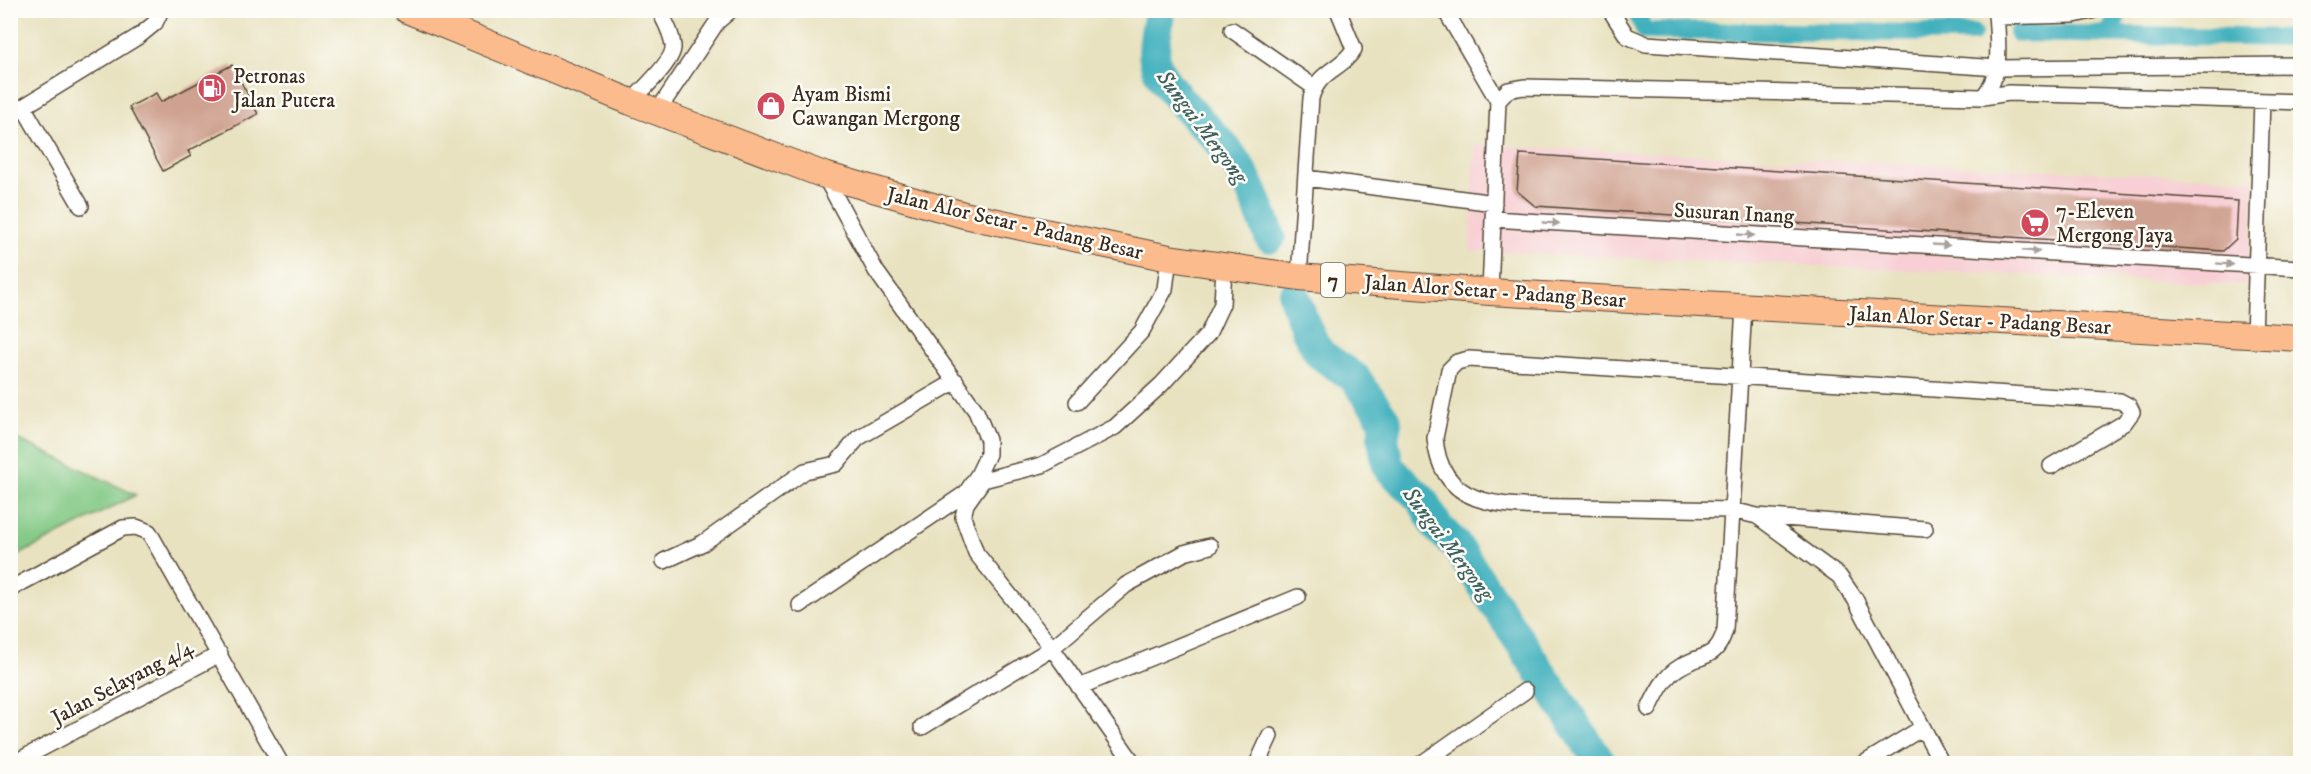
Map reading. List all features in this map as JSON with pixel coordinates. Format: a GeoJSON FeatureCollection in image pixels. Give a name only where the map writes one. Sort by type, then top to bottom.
{"type":"FeatureCollection","features":[{"type":"Feature","properties":{"kind":"main road","name":"Jalan Alor Setar - Padang Besar"},"geometry":{"type":"LineString","coordinates":[[407,10],[631,102],[824,175],[964,215],[1224,268],[1299,277],[1490,292],[2301,338]]}},
{"type":"Feature","properties":{"kind":"street"},"geometry":{"type":"LineString","coordinates":[[81,206],[17,111],[139,36],[155,23],[161,10]]}},
{"type":"Feature","properties":{"kind":"street"},"geometry":{"type":"LineString","coordinates":[[631,102],[670,58],[674,49],[671,35],[659,10]]}},
{"type":"Feature","properties":{"kind":"street"},"geometry":{"type":"LineString","coordinates":[[657,112],[717,22],[731,10]]}},
{"type":"Feature","properties":{"kind":"street"},"geometry":{"type":"LineString","coordinates":[[1299,277],[1311,98],[1314,87],[1325,73],[1350,56],[1354,49],[1338,10]]}},
{"type":"Feature","properties":{"kind":"street"},"geometry":{"type":"LineString","coordinates":[[1445,10],[1498,100],[1490,292]]}},
{"type":"Feature","properties":{"kind":"street"},"geometry":{"type":"LineString","coordinates":[[1610,10],[1627,36],[1646,44],[1998,68],[2301,65]]}},
{"type":"Feature","properties":{"kind":"street"},"geometry":{"type":"LineString","coordinates":[[1983,97],[1992,86],[1998,68],[1996,14],[2074,15],[2095,10]]}},
{"type":"Feature","properties":{"kind":"street"},"geometry":{"type":"LineString","coordinates":[[1232,30],[1314,87]]}},
{"type":"Feature","properties":{"kind":"street"},"geometry":{"type":"LineString","coordinates":[[1498,100],[1508,90],[1524,87],[1983,97],[2009,93],[2301,102]]}},
{"type":"Feature","properties":{"kind":"street"},"geometry":{"type":"LineString","coordinates":[[2254,336],[2262,101]]}},
{"type":"Feature","properties":{"kind":"street"},"geometry":{"type":"LineString","coordinates":[[824,175],[876,272],[956,381],[976,411],[988,440],[983,480],[966,504],[963,517],[976,553],[1052,648],[1134,764]]}},
{"type":"Feature","properties":{"kind":"street"},"geometry":{"type":"LineString","coordinates":[[1306,178],[1494,203]]}},
{"type":"Feature","properties":{"kind":"street","name":"Susuran Inang"},"geometry":{"type":"LineString","coordinates":[[1493,219],[2301,268]]}},
{"type":"Feature","properties":{"kind":"street"},"geometry":{"type":"LineString","coordinates":[[1077,402],[1142,331],[1165,289],[1169,258]]}},
{"type":"Feature","properties":{"kind":"street"},"geometry":{"type":"LineString","coordinates":[[983,480],[1042,465],[1115,427],[1161,385],[1208,334],[1222,304],[1224,268]]}},
{"type":"Feature","properties":{"kind":"street"},"geometry":{"type":"LineString","coordinates":[[1649,709],[1668,677],[1680,666],[1711,655],[1721,643],[1725,630],[1744,307]]}},
{"type":"Feature","properties":{"kind":"street"},"geometry":{"type":"LineString","coordinates":[[1925,529],[1757,516],[1732,510],[1515,506],[1476,498],[1458,487],[1441,470],[1435,438],[1449,370],[1457,362],[1468,359],[2120,401],[2129,406],[2132,412],[2124,423],[2051,466]]}},
{"type":"Feature","properties":{"kind":"street"},"geometry":{"type":"LineString","coordinates":[[664,561],[704,543],[805,471],[836,464],[858,438],[956,381]]}},
{"type":"Feature","properties":{"kind":"street"},"geometry":{"type":"LineString","coordinates":[[800,605],[966,493],[988,454]]}},
{"type":"Feature","properties":{"kind":"street"},"geometry":{"type":"LineString","coordinates":[[1757,516],[1839,576],[1855,598],[1942,764]]}},
{"type":"Feature","properties":{"kind":"street"},"geometry":{"type":"LineString","coordinates":[[10,589],[117,531],[136,527],[149,532],[281,764]]}},
{"type":"Feature","properties":{"kind":"street"},"geometry":{"type":"LineString","coordinates":[[922,727],[1052,648],[1125,585],[1184,553],[1210,546]]}},
{"type":"Feature","properties":{"kind":"street"},"geometry":{"type":"LineString","coordinates":[[1079,687],[1298,597]]}},
{"type":"Feature","properties":{"kind":"street","name":"Jalan Selayang 4/4"},"geometry":{"type":"LineString","coordinates":[[12,764],[220,654]]}},
{"type":"Feature","properties":{"kind":"street"},"geometry":{"type":"LineString","coordinates":[[1421,764],[1525,690]]}},
{"type":"Feature","properties":{"kind":"street"},"geometry":{"type":"LineString","coordinates":[[1863,764],[1922,728]]}},
{"type":"Feature","properties":{"kind":"street"},"geometry":{"type":"LineString","coordinates":[[1257,764],[1270,736]]}},
{"type":"Feature","properties":{"kind":"shaded area"},"geometry":{"type":"Polygon","coordinates":[[[1475,145],[2254,179],[2249,285],[1470,251],[1475,145]]]}},
{"type":"Feature","properties":{"kind":"green space"},"geometry":{"type":"Polygon","coordinates":[[[11,436],[136,495],[11,559],[11,436]]]}},
{"type":"Feature","properties":{"kind":"building"},"geometry":{"type":"Polygon","coordinates":[[[232,65],[258,114],[188,151],[191,156],[163,171],[129,107],[156,93],[161,102],[232,65]]]}},
{"type":"Feature","properties":{"kind":"building"},"geometry":{"type":"Polygon","coordinates":[[[1520,154],[2238,201],[2236,239],[2223,251],[1535,206],[1517,191],[1520,154]]]}},
{"type":"Feature","properties":{"kind":"waterway","name":"Sungai Mergong"},"geometry":{"type":"LineString","coordinates":[[1160,10],[1154,48],[1159,72],[1237,164],[1253,194],[1270,237]]}},
{"type":"Feature","properties":{"kind":"waterway"},"geometry":{"type":"LineString","coordinates":[[1635,10],[1645,31],[1973,33]]}},
{"type":"Feature","properties":{"kind":"waterway"},"geometry":{"type":"LineString","coordinates":[[2108,34],[2121,10]]}},
{"type":"Feature","properties":{"kind":"waterway"},"geometry":{"type":"LineString","coordinates":[[2017,33],[2300,38]]}},
{"type":"Feature","properties":{"kind":"waterway","name":"Sungai Mergong"},"geometry":{"type":"LineString","coordinates":[[1294,296],[1306,329],[1320,354],[1355,378],[1386,422],[1383,438],[1388,467],[1422,500],[1438,528],[1456,545],[1601,764]]}},
{"type":"Feature","properties":{"kind":"place","name":"Petronas Jalan Putera"},"geometry":{"type":"Point","coordinates":[212,88]}},
{"type":"Feature","properties":{"kind":"place","name":"Ayam Bismi Cawangan Mergong"},"geometry":{"type":"Point","coordinates":[771,106]}},
{"type":"Feature","properties":{"kind":"place","name":"7-Eleven Mergong Jaya"},"geometry":{"type":"Point","coordinates":[2035,223]}}]}
